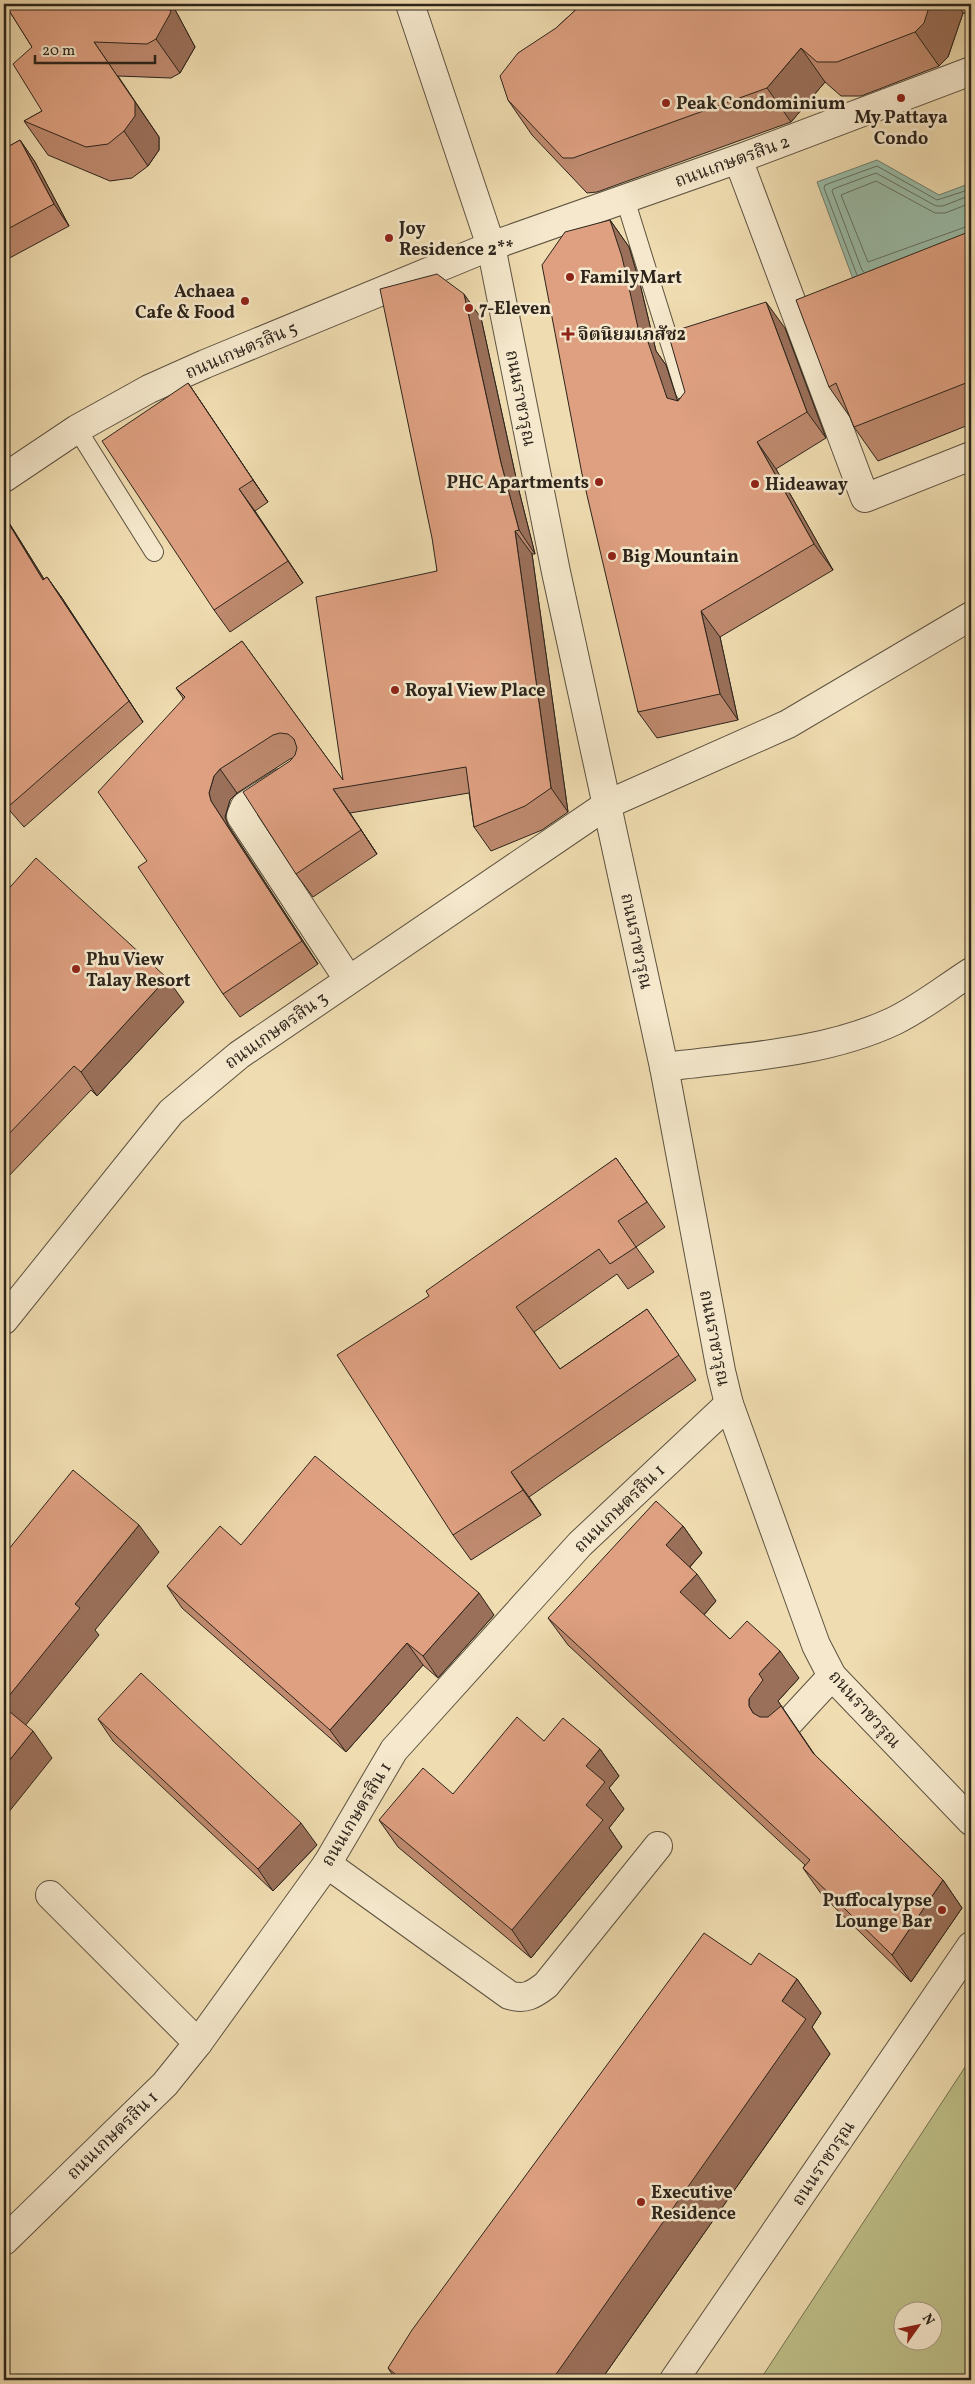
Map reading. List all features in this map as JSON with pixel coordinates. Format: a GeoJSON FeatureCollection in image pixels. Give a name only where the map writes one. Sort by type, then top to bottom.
{"type":"FeatureCollection","features":[{"type":"Feature","properties":{"kind":"street","name":"ถนนราชวรุณ"},"geometry":{"type":"LineString","coordinates":[[410,4],[490,246],[556,572],[664,1067],[721,1371],[729,1404],[816,1645],[832,1676],[971,1821]]}},
{"type":"Feature","properties":{"kind":"street","name":"ถนนเกษตรสิน 2"},"geometry":{"type":"LineString","coordinates":[[490,246],[738,159],[971,71]]}},
{"type":"Feature","properties":{"kind":"street"},"geometry":{"type":"LineString","coordinates":[[738,159],[865,498],[971,456]]}},
{"type":"Feature","properties":{"kind":"street","name":"ถนนเกษตรสิน 5"},"geometry":{"type":"LineString","coordinates":[[4,478],[77,429],[149,389],[490,246]]}},
{"type":"Feature","properties":{"kind":"street","name":"ถนนเกษตรสิน 3"},"geometry":{"type":"LineString","coordinates":[[4,1320],[171,1112],[239,1055],[348,979],[608,804],[788,724],[971,616]]}},
{"type":"Feature","properties":{"kind":"street"},"geometry":{"type":"LineString","coordinates":[[298,772],[245,806],[241,816],[348,979]]}},
{"type":"Feature","properties":{"kind":"street"},"geometry":{"type":"LineString","coordinates":[[664,1067],[782,1051],[839,1040],[894,1020],[971,972]]}},
{"type":"Feature","properties":{"kind":"street","name":"ถนนเกษตรสิน 1"},"geometry":{"type":"LineString","coordinates":[[4,2241],[165,2084],[198,2043],[327,1864],[394,1750],[580,1544],[729,1404]]}},
{"type":"Feature","properties":{"kind":"street"},"geometry":{"type":"LineString","coordinates":[[783,1729],[832,1676]]}},
{"type":"Feature","properties":{"kind":"street"},"geometry":{"type":"LineString","coordinates":[[327,1864],[509,1995],[520,1998],[532,1995],[546,1985],[658,1846]]}},
{"type":"Feature","properties":{"kind":"street"},"geometry":{"type":"LineString","coordinates":[[50,1895],[198,2043]]}},
{"type":"Feature","properties":{"kind":"street","name":"ถนนราชวรุณ"},"geometry":{"type":"LineString","coordinates":[[674,2380],[971,1946]]}},
{"type":"Feature","properties":{"kind":"lane"},"geometry":{"type":"LineString","coordinates":[[625,199],[690,408]]}},
{"type":"Feature","properties":{"kind":"lane"},"geometry":{"type":"LineString","coordinates":[[77,429],[154,552]]}},
{"type":"Feature","properties":{"kind":"green space"},"geometry":{"type":"Polygon","coordinates":[[[971,2058],[971,2380],[760,2380],[971,2058]]]}},
{"type":"Feature","properties":{"kind":"water"},"geometry":{"type":"Polygon","coordinates":[[[877,160],[939,195],[971,183],[971,244],[856,287],[817,182],[877,160]]]}},
{"type":"Feature","properties":{"kind":"building"},"geometry":{"type":"Polygon","coordinates":[[[5,4],[166,4],[171,12],[156,39],[147,44],[94,42],[135,102],[135,116],[124,131],[108,144],[86,147],[24,121],[42,111],[13,64],[32,47],[5,4]]]}},
{"type":"Feature","properties":{"kind":"building","name":"Peak Condominium"},"geometry":{"type":"Polygon","coordinates":[[[582,4],[930,4],[924,23],[915,32],[837,62],[817,62],[801,48],[767,88],[573,158],[563,158],[508,100],[500,76],[518,53],[556,28],[582,4]]]}},
{"type":"Feature","properties":{"kind":"building"},"geometry":{"type":"Polygon","coordinates":[[[20,140],[54,204],[4,231],[4,149],[20,140]]]}},
{"type":"Feature","properties":{"kind":"building"},"geometry":{"type":"Polygon","coordinates":[[[610,220],[622,257],[641,341],[647,339],[667,398],[678,401],[685,392],[668,333],[766,302],[807,412],[757,442],[814,544],[701,611],[720,694],[638,712],[582,474],[542,265],[565,232],[610,220]]]}},
{"type":"Feature","properties":{"kind":"building"},"geometry":{"type":"Polygon","coordinates":[[[971,231],[971,381],[854,427],[836,383],[829,387],[796,300],[971,231]]]}},
{"type":"Feature","properties":{"kind":"building"},"geometry":{"type":"Polygon","coordinates":[[[437,274],[464,294],[501,463],[519,530],[515,531],[551,788],[525,806],[474,827],[466,767],[333,789],[361,830],[296,874],[243,792],[290,761],[295,755],[297,748],[294,739],[288,734],[280,733],[273,735],[220,769],[214,776],[209,793],[211,801],[302,941],[223,994],[138,867],[147,861],[98,792],[185,697],[176,688],[242,641],[343,780],[316,597],[437,571],[432,538],[380,289],[437,274]]]}},
{"type":"Feature","properties":{"kind":"building"},"geometry":{"type":"Polygon","coordinates":[[[188,383],[253,480],[239,489],[288,561],[214,610],[102,441],[188,383]]]}},
{"type":"Feature","properties":{"kind":"building"},"geometry":{"type":"Polygon","coordinates":[[[4,516],[43,580],[47,577],[129,701],[9,806],[4,800],[4,516]]]}},
{"type":"Feature","properties":{"kind":"building","name":"Phu View Talay Resort"},"geometry":{"type":"Polygon","coordinates":[[[36,858],[167,978],[81,1072],[74,1066],[4,1139],[4,894],[36,858]]]}},
{"type":"Feature","properties":{"kind":"building"},"geometry":{"type":"Polygon","coordinates":[[[616,1158],[647,1202],[618,1221],[636,1247],[610,1264],[599,1249],[516,1307],[560,1369],[647,1309],[679,1355],[511,1472],[523,1490],[453,1535],[337,1355],[429,1296],[426,1291],[616,1158]]]}},
{"type":"Feature","properties":{"kind":"building"},"geometry":{"type":"Polygon","coordinates":[[[315,1456],[479,1593],[423,1656],[407,1643],[330,1730],[167,1586],[220,1526],[241,1545],[315,1456]]]}},
{"type":"Feature","properties":{"kind":"building"},"geometry":{"type":"Polygon","coordinates":[[[73,1470],[139,1525],[75,1604],[80,1608],[4,1702],[4,1555],[73,1470]]]}},
{"type":"Feature","properties":{"kind":"building"},"geometry":{"type":"Polygon","coordinates":[[[656,1501],[683,1526],[666,1545],[697,1574],[680,1592],[730,1639],[747,1621],[780,1651],[759,1674],[763,1680],[749,1699],[749,1706],[753,1713],[760,1717],[768,1717],[781,1706],[813,1753],[943,1880],[892,1955],[803,1868],[810,1860],[548,1618],[656,1501]]]}},
{"type":"Feature","properties":{"kind":"building"},"geometry":{"type":"Polygon","coordinates":[[[141,1673],[301,1823],[258,1869],[98,1719],[141,1673]]]}},
{"type":"Feature","properties":{"kind":"building"},"geometry":{"type":"Polygon","coordinates":[[[4,1707],[33,1731],[4,1767],[4,1707]]]}},
{"type":"Feature","properties":{"kind":"building"},"geometry":{"type":"Polygon","coordinates":[[[517,1717],[544,1741],[563,1718],[600,1749],[586,1766],[605,1782],[586,1805],[603,1820],[512,1930],[379,1820],[423,1768],[453,1794],[517,1717]]]}},
{"type":"Feature","properties":{"kind":"building","name":"Executive Residence"},"geometry":{"type":"Polygon","coordinates":[[[704,1933],[751,1965],[759,1953],[797,1979],[782,2001],[806,2019],[552,2380],[402,2380],[388,2368],[412,2330],[704,1933]]]}},
{"type":"Feature","properties":{"kind":"place","name":"My Pattaya Condo"},"geometry":{"type":"Point","coordinates":[901,98]}},
{"type":"Feature","properties":{"kind":"place","name":"Peak Condominium"},"geometry":{"type":"Point","coordinates":[666,103]}},
{"type":"Feature","properties":{"kind":"place","name":"Joy Residence 2**"},"geometry":{"type":"Point","coordinates":[389,238]}},
{"type":"Feature","properties":{"kind":"place","name":"FamilyMart"},"geometry":{"type":"Point","coordinates":[570,277]}},
{"type":"Feature","properties":{"kind":"place","name":"Achaea Cafe & Food"},"geometry":{"type":"Point","coordinates":[245,301]}},
{"type":"Feature","properties":{"kind":"place","name":"7-Eleven"},"geometry":{"type":"Point","coordinates":[469,308]}},
{"type":"Feature","properties":{"kind":"place","name":"จิตนิยมเภสัช2"},"geometry":{"type":"Point","coordinates":[568,334]}},
{"type":"Feature","properties":{"kind":"place","name":"PHC Apartments"},"geometry":{"type":"Point","coordinates":[599,482]}},
{"type":"Feature","properties":{"kind":"place","name":"Hideaway"},"geometry":{"type":"Point","coordinates":[755,484]}},
{"type":"Feature","properties":{"kind":"place","name":"Big Mountain"},"geometry":{"type":"Point","coordinates":[612,556]}},
{"type":"Feature","properties":{"kind":"place","name":"Royal View Place"},"geometry":{"type":"Point","coordinates":[395,690]}},
{"type":"Feature","properties":{"kind":"place","name":"Phu View Talay Resort"},"geometry":{"type":"Point","coordinates":[76,969]}},
{"type":"Feature","properties":{"kind":"place","name":"Puffocalypse Lounge Bar"},"geometry":{"type":"Point","coordinates":[942,1910]}},
{"type":"Feature","properties":{"kind":"place","name":"Executive Residence"},"geometry":{"type":"Point","coordinates":[641,2202]}}]}
